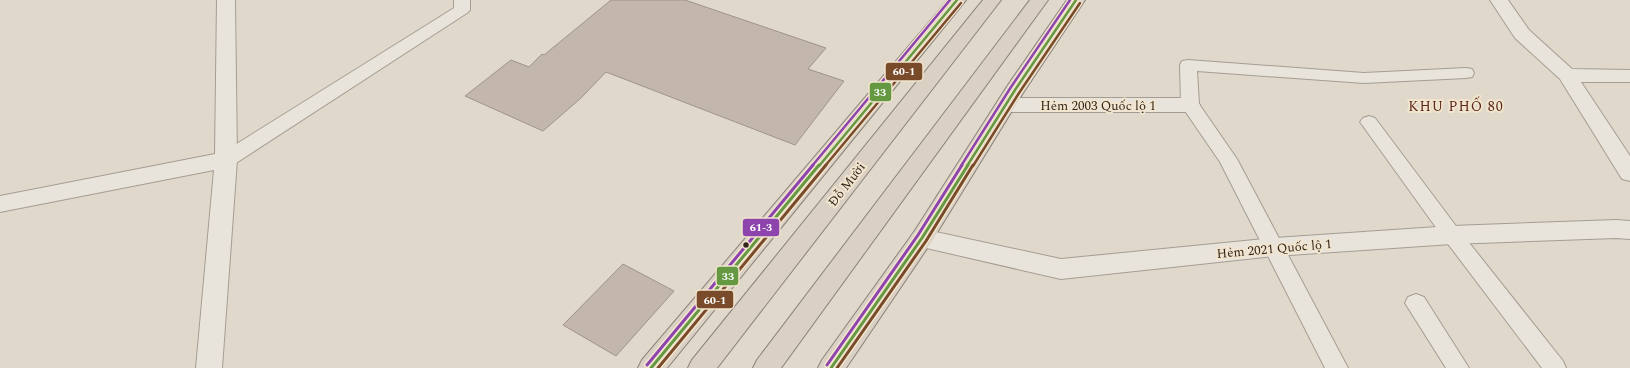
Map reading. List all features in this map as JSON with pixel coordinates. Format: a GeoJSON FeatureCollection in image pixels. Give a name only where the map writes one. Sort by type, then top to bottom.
{"type":"FeatureCollection","features":[{"type":"Feature","properties":{"kind":"highway"},"geometry":{"type":"LineString","coordinates":[[651,368],[957,0]]}},
{"type":"Feature","properties":{"kind":"highway","name":"Đỗ Mười"},"geometry":{"type":"LineString","coordinates":[[701,368],[992,0]]}},
{"type":"Feature","properties":{"kind":"highway"},"geometry":{"type":"LineString","coordinates":[[766,368],[1038,0]]}},
{"type":"Feature","properties":{"kind":"highway"},"geometry":{"type":"LineString","coordinates":[[831,368],[922,238],[1006,105],[1076,0]]}},
{"type":"Feature","properties":{"kind":"street"},"geometry":{"type":"LineString","coordinates":[[209,368],[226,160],[226,0]]}},
{"type":"Feature","properties":{"kind":"street"},"geometry":{"type":"LineString","coordinates":[[1499,0],[1522,34],[1567,75],[1630,173]]}},
{"type":"Feature","properties":{"kind":"street"},"geometry":{"type":"LineString","coordinates":[[1567,75],[1630,76]]}},
{"type":"Feature","properties":{"kind":"street","name":"Hẻm 2003 Quốc lộ 1"},"geometry":{"type":"LineString","coordinates":[[1006,105],[1190,105]]}},
{"type":"Feature","properties":{"kind":"street"},"geometry":{"type":"LineString","coordinates":[[0,204],[226,160]]}},
{"type":"Feature","properties":{"kind":"street","name":"Hẻm 2021 Quốc lộ 1"},"geometry":{"type":"LineString","coordinates":[[922,238],[1061,269],[1275,247],[1452,234],[1616,229],[1630,230]]}},
{"type":"Feature","properties":{"kind":"lane"},"geometry":{"type":"LineString","coordinates":[[226,160],[462,10],[462,0]]}},
{"type":"Feature","properties":{"kind":"lane"},"geometry":{"type":"LineString","coordinates":[[1337,368],[1228,159],[1190,105],[1188,65],[1364,78],[1466,73]]}},
{"type":"Feature","properties":{"kind":"lane"},"geometry":{"type":"LineString","coordinates":[[1370,122],[1452,234],[1555,368]]}},
{"type":"Feature","properties":{"kind":"lane"},"geometry":{"type":"LineString","coordinates":[[1416,303],[1458,368]]}},
{"type":"Feature","properties":{"kind":"building"},"geometry":{"type":"Polygon","coordinates":[[[611,0],[685,0],[826,48],[808,69],[844,81],[795,145],[606,72],[581,98],[543,131],[465,96],[511,60],[529,67],[542,54],[544,55],[611,0]]]}},
{"type":"Feature","properties":{"kind":"building"},"geometry":{"type":"Polygon","coordinates":[[[623,264],[674,291],[616,356],[563,325],[623,264]]]}},
{"type":"Feature","properties":{"kind":"transit line","name":"61-3"},"geometry":{"type":"LineString","coordinates":[[647,365],[950,0]]}},
{"type":"Feature","properties":{"kind":"transit line","name":"33"},"geometry":{"type":"LineString","coordinates":[[651,368],[957,0]]}},
{"type":"Feature","properties":{"kind":"transit line","name":"61-3"},"geometry":{"type":"LineString","coordinates":[[827,365],[918,235],[1011,87],[1070,0]]}},
{"type":"Feature","properties":{"kind":"transit line","name":"33"},"geometry":{"type":"LineString","coordinates":[[831,368],[922,238],[1015,90],[1076,0]]}},
{"type":"Feature","properties":{"kind":"transit line","name":"60-1"},"geometry":{"type":"LineString","coordinates":[[658,368],[961,3]]}},
{"type":"Feature","properties":{"kind":"transit line","name":"60-1"},"geometry":{"type":"LineString","coordinates":[[837,368],[926,241],[1019,93],[1080,3]]}},
{"type":"Feature","properties":{"kind":"district","name":"KHU PHỐ 80"},"geometry":{"type":"Point","coordinates":[1456,106]}}]}
